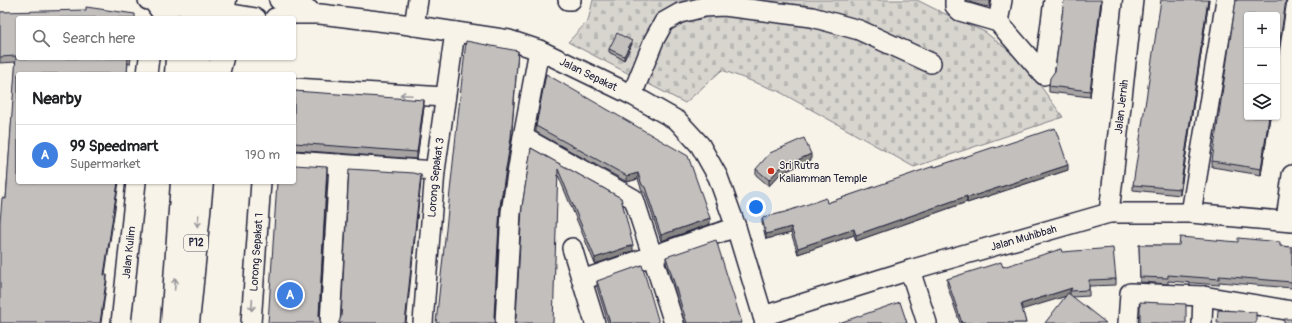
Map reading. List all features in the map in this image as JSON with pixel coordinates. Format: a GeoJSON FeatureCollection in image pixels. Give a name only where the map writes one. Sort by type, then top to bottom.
{"type":"FeatureCollection","features":[{"type":"Feature","properties":{"kind":"main road"},"geometry":{"type":"LineString","coordinates":[[176,72],[177,60]]}},
{"type":"Feature","properties":{"kind":"main road"},"geometry":{"type":"LineString","coordinates":[[197,72],[199,60]]}},
{"type":"Feature","properties":{"kind":"main road"},"geometry":{"type":"LineString","coordinates":[[214,72],[217,60]]}},
{"type":"Feature","properties":{"kind":"main road"},"geometry":{"type":"LineString","coordinates":[[218,72],[222,60]]}},
{"type":"Feature","properties":{"kind":"main road","name":"P12"},"geometry":{"type":"LineString","coordinates":[[188,323],[202,184]]}},
{"type":"Feature","properties":{"kind":"main road","name":"P12"},"geometry":{"type":"LineString","coordinates":[[172,323],[180,189]]}},
{"type":"Feature","properties":{"kind":"street"},"geometry":{"type":"LineString","coordinates":[[279,0],[320,14]]}},
{"type":"Feature","properties":{"kind":"street"},"geometry":{"type":"LineString","coordinates":[[414,26],[418,0]]}},
{"type":"Feature","properties":{"kind":"street"},"geometry":{"type":"LineString","coordinates":[[955,0],[955,6],[960,11],[998,22],[1044,75],[1054,0]]}},
{"type":"Feature","properties":{"kind":"street"},"geometry":{"type":"LineString","coordinates":[[998,22],[1002,0]]}},
{"type":"Feature","properties":{"kind":"street","name":"Jalan Jernih"},"geometry":{"type":"LineString","coordinates":[[1109,214],[1134,0]]}},
{"type":"Feature","properties":{"kind":"street"},"geometry":{"type":"LineString","coordinates":[[1191,214],[1226,0]]}},
{"type":"Feature","properties":{"kind":"street"},"geometry":{"type":"LineString","coordinates":[[632,95],[654,40],[664,22],[680,13],[704,7],[724,6],[812,17],[859,30],[931,63]]}},
{"type":"Feature","properties":{"kind":"street"},"geometry":{"type":"LineString","coordinates":[[154,7],[214,10],[246,16]]}},
{"type":"Feature","properties":{"kind":"street","name":"Jalan Sepakat"},"geometry":{"type":"LineString","coordinates":[[283,16],[291,14],[320,14],[403,24],[509,40],[539,50],[632,95],[678,121],[700,145],[718,177],[736,227],[764,319]]}},
{"type":"Feature","properties":{"kind":"street","name":"Lorong Sepakat 3"},"geometry":{"type":"LineString","coordinates":[[423,323],[435,171],[455,32]]}},
{"type":"Feature","properties":{"kind":"street"},"geometry":{"type":"LineString","coordinates":[[505,323],[511,212],[539,50]]}},
{"type":"Feature","properties":{"kind":"street"},"geometry":{"type":"LineString","coordinates":[[147,72],[148,60]]}},
{"type":"Feature","properties":{"kind":"street"},"geometry":{"type":"LineString","coordinates":[[296,88],[445,97]]}},
{"type":"Feature","properties":{"kind":"street"},"geometry":{"type":"LineString","coordinates":[[523,137],[634,199],[674,323]]}},
{"type":"Feature","properties":{"kind":"street"},"geometry":{"type":"LineString","coordinates":[[296,162],[435,171]]}},
{"type":"Feature","properties":{"kind":"street"},"geometry":{"type":"LineString","coordinates":[[330,323],[339,164]]}},
{"type":"Feature","properties":{"kind":"street"},"geometry":{"type":"LineString","coordinates":[[1289,221],[1292,174]]}},
{"type":"Feature","properties":{"kind":"street","name":"Jalan Kulim"},"geometry":{"type":"LineString","coordinates":[[121,323],[136,184]]}},
{"type":"Feature","properties":{"kind":"street","name":"Lorong Sepakat 1"},"geometry":{"type":"LineString","coordinates":[[251,323],[261,184]]}},
{"type":"Feature","properties":{"kind":"street","name":"Jalan Muhibbah"},"geometry":{"type":"LineString","coordinates":[[764,319],[910,270],[1109,214],[1191,214],[1289,221]]}},
{"type":"Feature","properties":{"kind":"street"},"geometry":{"type":"LineString","coordinates":[[582,280],[736,227]]}},
{"type":"Feature","properties":{"kind":"street"},"geometry":{"type":"LineString","coordinates":[[572,248],[595,323]]}},
{"type":"Feature","properties":{"kind":"street"},"geometry":{"type":"LineString","coordinates":[[910,270],[927,323]]}},
{"type":"Feature","properties":{"kind":"street"},"geometry":{"type":"LineString","coordinates":[[1128,323],[1130,293],[1203,296],[1280,314]]}},
{"type":"Feature","properties":{"kind":"street"},"geometry":{"type":"LineString","coordinates":[[1202,323],[1203,296]]}},
{"type":"Feature","properties":{"kind":"green space"},"geometry":{"type":"Polygon","coordinates":[[[593,0],[917,0],[985,32],[1023,62],[1063,117],[914,167],[778,91],[722,70],[685,103],[568,42],[588,21],[593,0]]]}},
{"type":"Feature","properties":{"kind":"building"},"geometry":{"type":"Polygon","coordinates":[[[1064,0],[1101,0],[1090,91],[1049,86],[1050,78],[1055,71],[1064,0]]]}},
{"type":"Feature","properties":{"kind":"building"},"geometry":{"type":"Polygon","coordinates":[[[1161,0],[1208,0],[1180,189],[1133,185],[1161,0]]]}},
{"type":"Feature","properties":{"kind":"building"},"geometry":{"type":"Polygon","coordinates":[[[1236,0],[1286,0],[1280,41],[1280,12],[1244,12],[1244,120],[1269,120],[1261,169],[1212,161],[1236,0]]]}},
{"type":"Feature","properties":{"kind":"building"},"geometry":{"type":"Polygon","coordinates":[[[86,7],[135,14],[135,16],[16,16],[16,56],[0,57],[0,12],[86,10],[86,7]]]}},
{"type":"Feature","properties":{"kind":"building"},"geometry":{"type":"Polygon","coordinates":[[[617,33],[632,41],[624,56],[609,49],[617,33]]]}},
{"type":"Feature","properties":{"kind":"building"},"geometry":{"type":"Polygon","coordinates":[[[466,41],[518,51],[511,138],[500,206],[494,317],[496,323],[436,323],[466,41]]]}},
{"type":"Feature","properties":{"kind":"building"},"geometry":{"type":"Polygon","coordinates":[[[16,56],[16,60],[128,60],[127,72],[16,72],[16,184],[118,184],[104,275],[107,275],[100,323],[0,323],[0,222],[2,198],[6,199],[16,56]]]}},
{"type":"Feature","properties":{"kind":"building"},"geometry":{"type":"Polygon","coordinates":[[[546,74],[688,156],[710,218],[661,235],[645,187],[642,185],[638,173],[627,176],[536,126],[546,74]]]}},
{"type":"Feature","properties":{"kind":"building"},"geometry":{"type":"Polygon","coordinates":[[[296,91],[424,100],[417,152],[296,143],[296,91]]]}},
{"type":"Feature","properties":{"kind":"building"},"geometry":{"type":"Polygon","coordinates":[[[1055,128],[1068,165],[967,198],[967,196],[856,235],[854,229],[798,248],[791,227],[766,234],[762,218],[826,198],[827,203],[934,166],[935,167],[1055,128]]]}},
{"type":"Feature","properties":{"kind":"building"},"geometry":{"type":"Polygon","coordinates":[[[804,138],[811,154],[780,168],[769,180],[756,169],[770,153],[804,138]]]}},
{"type":"Feature","properties":{"kind":"building"},"geometry":{"type":"Polygon","coordinates":[[[531,148],[621,198],[633,245],[595,258],[558,169],[553,323],[514,323],[516,318],[522,207],[531,148]]]}},
{"type":"Feature","properties":{"kind":"building"},"geometry":{"type":"Polygon","coordinates":[[[296,165],[327,167],[319,315],[322,323],[268,323],[277,184],[296,184],[296,165]]]}},
{"type":"Feature","properties":{"kind":"building"},"geometry":{"type":"Polygon","coordinates":[[[349,169],[414,173],[421,175],[405,323],[338,323],[341,317],[349,169]]]}},
{"type":"Feature","properties":{"kind":"building"},"geometry":{"type":"Polygon","coordinates":[[[1180,237],[1238,242],[1238,238],[1280,242],[1280,246],[1292,247],[1292,282],[1219,276],[1219,279],[1168,275],[1168,278],[1140,277],[1139,245],[1179,245],[1180,237]]]}},
{"type":"Feature","properties":{"kind":"building"},"geometry":{"type":"Polygon","coordinates":[[[716,240],[742,323],[687,323],[666,257],[716,240]]]}},
{"type":"Feature","properties":{"kind":"building"},"geometry":{"type":"Polygon","coordinates":[[[1113,248],[1116,279],[1089,280],[1089,290],[1070,291],[1072,288],[1021,304],[1026,323],[962,323],[947,279],[1001,262],[1003,267],[1061,249],[1062,252],[1113,248]]]}},
{"type":"Feature","properties":{"kind":"building"},"geometry":{"type":"Polygon","coordinates":[[[642,265],[659,323],[610,323],[597,281],[642,265]]]}},
{"type":"Feature","properties":{"kind":"building"},"geometry":{"type":"Polygon","coordinates":[[[1068,293],[1106,323],[1045,323],[1068,293]]]}},
{"type":"Feature","properties":{"kind":"building"},"geometry":{"type":"Polygon","coordinates":[[[900,302],[907,323],[839,323],[900,302]]]}},
{"type":"Feature","properties":{"kind":"building"},"geometry":{"type":"Polygon","coordinates":[[[1140,302],[1186,304],[1186,323],[1140,323],[1140,302]]]}},
{"type":"Feature","properties":{"kind":"building"},"geometry":{"type":"Polygon","coordinates":[[[1218,310],[1256,312],[1256,323],[1217,323],[1218,310]]]}},
{"type":"Feature","properties":{"kind":"building"},"geometry":{"type":"Polygon","coordinates":[[[1284,319],[1292,319],[1292,323],[1284,323],[1284,319]]]}},
{"type":"Feature","properties":{"kind":"place","name":"Sri Rutra Kaliamman Temple"},"geometry":{"type":"Point","coordinates":[771,171]}},
{"type":"Feature","properties":{"kind":"place","name":"99 Speedmart"},"geometry":{"type":"Point","coordinates":[290,295]}}]}
